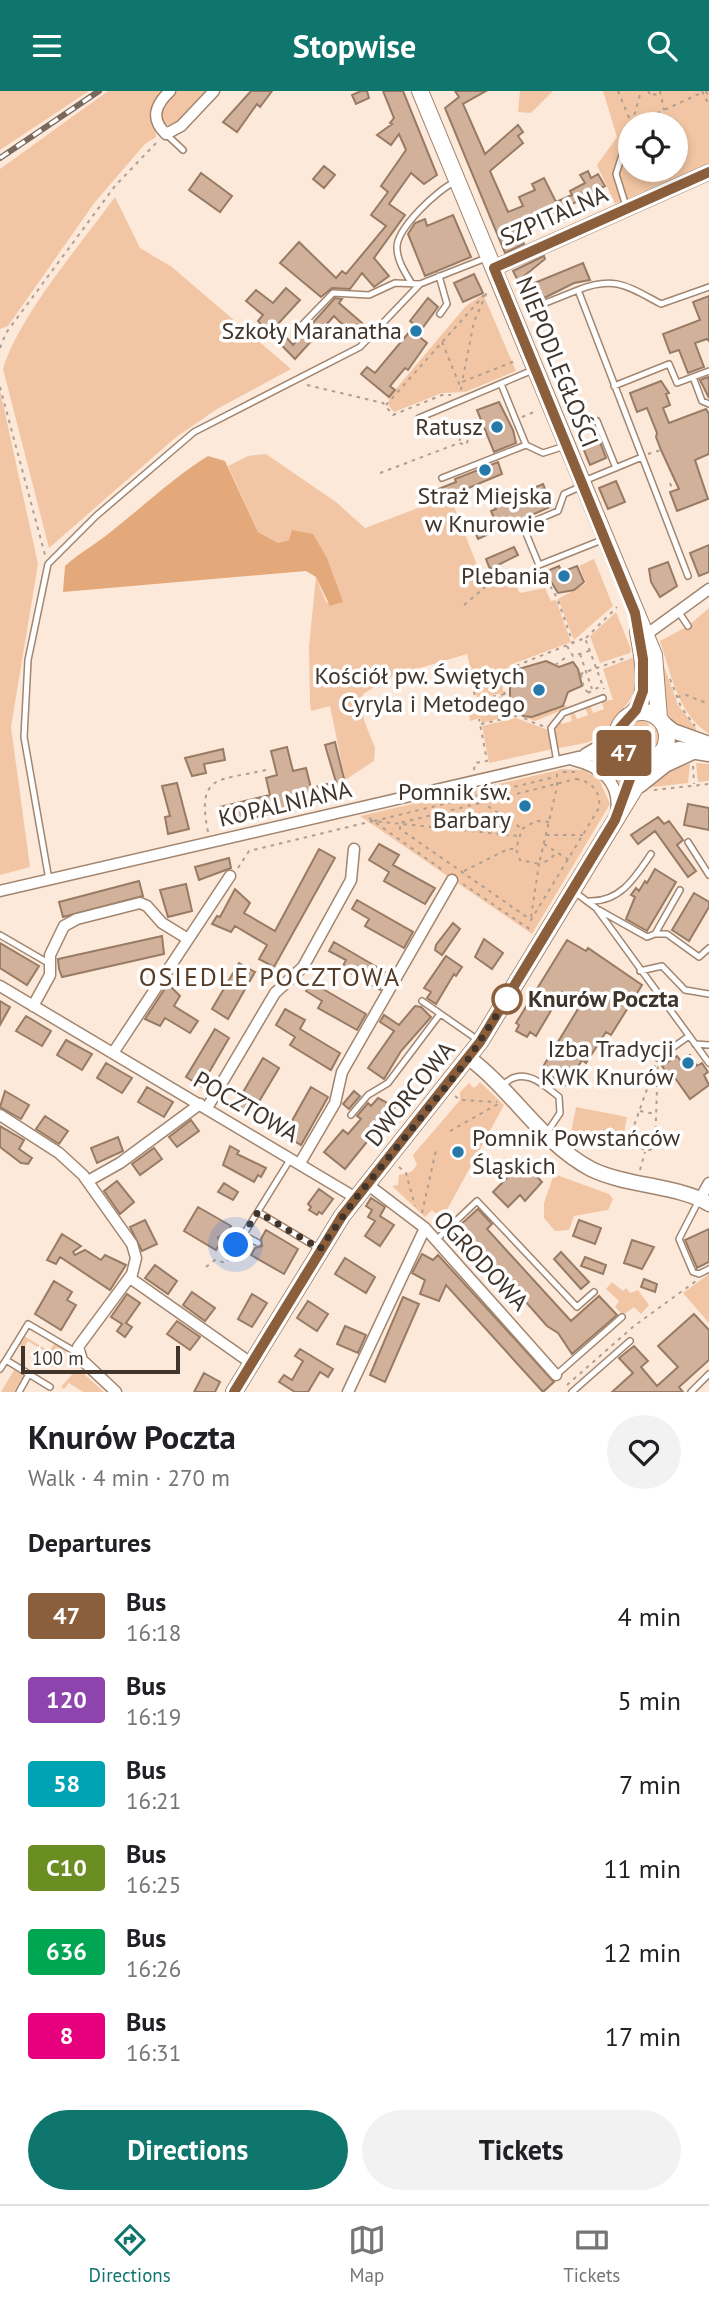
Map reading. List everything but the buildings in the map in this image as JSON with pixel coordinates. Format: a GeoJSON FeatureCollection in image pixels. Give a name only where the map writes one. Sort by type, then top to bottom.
{"type":"FeatureCollection","features":[{"type":"Feature","properties":{"kind":"main road","name":"NIEPODLEGŁOŚCI"},"geometry":{"type":"LineString","coordinates":[[420,91],[635,613],[647,634],[657,663],[661,720]]}},
{"type":"Feature","properties":{"kind":"main road","name":"NIEPODLEGŁOŚCI"},"geometry":{"type":"LineString","coordinates":[[632,714],[640,702],[644,673],[635,613]]}},
{"type":"Feature","properties":{"kind":"main road"},"geometry":{"type":"LineString","coordinates":[[646,712],[661,720],[667,738],[657,757],[638,762],[626,756],[618,744],[619,729],[632,714],[646,712]]}},
{"type":"Feature","properties":{"kind":"main road","name":"DWORCOWA"},"geometry":{"type":"LineString","coordinates":[[615,820],[630,779],[626,756]]}},
{"type":"Feature","properties":{"kind":"main road","name":"DWORCOWA"},"geometry":{"type":"LineString","coordinates":[[234,1392],[320,1249],[356,1198],[480,1042],[615,820],[641,790],[657,757]]}},
{"type":"Feature","properties":{"kind":"street"},"geometry":{"type":"LineString","coordinates":[[170,91],[159,102],[156,113],[157,124],[166,134],[187,121],[214,91]]}},
{"type":"Feature","properties":{"kind":"street","name":"SZPITALNA"},"geometry":{"type":"LineString","coordinates":[[492,263],[709,172]]}},
{"type":"Feature","properties":{"kind":"street"},"geometry":{"type":"LineString","coordinates":[[647,634],[709,589]]}},
{"type":"Feature","properties":{"kind":"street"},"geometry":{"type":"LineString","coordinates":[[661,720],[673,731],[709,744]]}},
{"type":"Feature","properties":{"kind":"street","name":"KOPALNIANA"},"geometry":{"type":"LineString","coordinates":[[0,891],[558,765],[606,742],[619,729]]}},
{"type":"Feature","properties":{"kind":"street"},"geometry":{"type":"LineString","coordinates":[[657,757],[672,749],[699,755]]}},
{"type":"Feature","properties":{"kind":"street","name":"KOPALNIANA"},"geometry":{"type":"LineString","coordinates":[[574,758],[615,754],[626,756]]}},
{"type":"Feature","properties":{"kind":"street"},"geometry":{"type":"LineString","coordinates":[[641,790],[658,769],[699,755]]}},
{"type":"Feature","properties":{"kind":"street"},"geometry":{"type":"LineString","coordinates":[[574,758],[594,767],[613,784],[617,796],[615,820]]}},
{"type":"Feature","properties":{"kind":"street"},"geometry":{"type":"LineString","coordinates":[[88,1181],[203,1106],[275,993],[303,967],[351,880],[354,849]]}},
{"type":"Feature","properties":{"kind":"street"},"geometry":{"type":"LineString","coordinates":[[113,1053],[230,876]]}},
{"type":"Feature","properties":{"kind":"street"},"geometry":{"type":"LineString","coordinates":[[295,1160],[335,1103],[342,1072],[452,880]]}},
{"type":"Feature","properties":{"kind":"street"},"geometry":{"type":"LineString","coordinates":[[33,1006],[50,975],[51,951],[66,924],[134,904],[147,906],[162,923],[188,939]]}},
{"type":"Feature","properties":{"kind":"street","name":"POCZTOWA"},"geometry":{"type":"LineString","coordinates":[[0,986],[356,1198]]}},
{"type":"Feature","properties":{"kind":"street"},"geometry":{"type":"LineString","coordinates":[[469,1058],[501,1097],[568,1155],[601,1174],[704,1201],[709,1183]]}},
{"type":"Feature","properties":{"kind":"street"},"geometry":{"type":"LineString","coordinates":[[0,1115],[59,1153],[88,1181],[134,1247],[136,1262],[130,1277],[83,1337],[79,1354],[116,1392]]}},
{"type":"Feature","properties":{"kind":"street","name":"OGRODOWA"},"geometry":{"type":"LineString","coordinates":[[367,1184],[436,1240],[556,1375]]}},
{"type":"Feature","properties":{"kind":"street"},"geometry":{"type":"LineString","coordinates":[[348,1392],[422,1226]]}},
{"type":"Feature","properties":{"kind":"street"},"geometry":{"type":"LineString","coordinates":[[130,1277],[251,1363]]}},
{"type":"Feature","properties":{"kind":"lane"},"geometry":{"type":"LineString","coordinates":[[166,134],[183,150]]}},
{"type":"Feature","properties":{"kind":"lane"},"geometry":{"type":"LineString","coordinates":[[412,284],[397,250],[401,235],[439,190],[457,181]]}},
{"type":"Feature","properties":{"kind":"lane"},"geometry":{"type":"LineString","coordinates":[[619,182],[627,208]]}},
{"type":"Feature","properties":{"kind":"lane"},"geometry":{"type":"LineString","coordinates":[[299,328],[333,293],[364,296],[395,283],[420,283],[492,263]]}},
{"type":"Feature","properties":{"kind":"lane"},"geometry":{"type":"LineString","coordinates":[[439,276],[447,304],[440,314]]}},
{"type":"Feature","properties":{"kind":"lane"},"geometry":{"type":"LineString","coordinates":[[543,304],[596,282],[625,285],[661,304],[709,287]]}},
{"type":"Feature","properties":{"kind":"lane"},"geometry":{"type":"LineString","coordinates":[[49,880],[24,737],[28,660],[48,563],[96,516],[194,432],[360,347],[420,283]]}},
{"type":"Feature","properties":{"kind":"lane"},"geometry":{"type":"LineString","coordinates":[[578,290],[688,576]]}},
{"type":"Feature","properties":{"kind":"lane"},"geometry":{"type":"LineString","coordinates":[[614,386],[669,364],[677,383],[709,371]]}},
{"type":"Feature","properties":{"kind":"lane"},"geometry":{"type":"LineString","coordinates":[[419,418],[536,369]]}},
{"type":"Feature","properties":{"kind":"lane"},"geometry":{"type":"LineString","coordinates":[[693,377],[702,401],[709,404]]}},
{"type":"Feature","properties":{"kind":"lane"},"geometry":{"type":"LineString","coordinates":[[501,383],[526,445],[543,453],[566,445]]}},
{"type":"Feature","properties":{"kind":"lane"},"geometry":{"type":"LineString","coordinates":[[597,421],[617,468]]}},
{"type":"Feature","properties":{"kind":"lane"},"geometry":{"type":"LineString","coordinates":[[442,478],[526,445]]}},
{"type":"Feature","properties":{"kind":"lane"},"geometry":{"type":"LineString","coordinates":[[605,538],[539,565],[523,526],[558,511],[564,494],[642,457]]}},
{"type":"Feature","properties":{"kind":"lane"},"geometry":{"type":"LineString","coordinates":[[678,611],[688,627]]}},
{"type":"Feature","properties":{"kind":"lane"},"geometry":{"type":"LineString","coordinates":[[558,765],[551,728],[561,714],[603,698]]}},
{"type":"Feature","properties":{"kind":"lane"},"geometry":{"type":"LineString","coordinates":[[688,842],[709,876]]}},
{"type":"Feature","properties":{"kind":"lane"},"geometry":{"type":"LineString","coordinates":[[590,901],[601,900],[628,888],[651,853]]}},
{"type":"Feature","properties":{"kind":"lane"},"geometry":{"type":"LineString","coordinates":[[572,890],[596,908],[709,1063]]}},
{"type":"Feature","properties":{"kind":"lane"},"geometry":{"type":"LineString","coordinates":[[655,933],[680,890]]}},
{"type":"Feature","properties":{"kind":"lane"},"geometry":{"type":"LineString","coordinates":[[596,908],[643,937],[655,933],[667,934],[699,957],[709,948]]}},
{"type":"Feature","properties":{"kind":"lane"},"geometry":{"type":"LineString","coordinates":[[0,935],[50,964]]}},
{"type":"Feature","properties":{"kind":"lane"},"geometry":{"type":"LineString","coordinates":[[640,971],[662,965],[685,990],[709,994]]}},
{"type":"Feature","properties":{"kind":"lane"},"geometry":{"type":"LineString","coordinates":[[422,1001],[480,1042]]}},
{"type":"Feature","properties":{"kind":"lane"},"geometry":{"type":"LineString","coordinates":[[351,1115],[368,1095],[388,1083],[440,1014]]}},
{"type":"Feature","properties":{"kind":"lane"},"geometry":{"type":"LineString","coordinates":[[657,1058],[688,1036]]}},
{"type":"Feature","properties":{"kind":"lane"},"geometry":{"type":"LineString","coordinates":[[695,1044],[709,1045]]}},
{"type":"Feature","properties":{"kind":"lane"},"geometry":{"type":"LineString","coordinates":[[501,1097],[513,1076],[522,1075],[556,1095],[561,1104],[560,1113],[546,1134]]}},
{"type":"Feature","properties":{"kind":"lane"},"geometry":{"type":"LineString","coordinates":[[223,1239],[236,1245],[295,1160]]}},
{"type":"Feature","properties":{"kind":"lane"},"geometry":{"type":"LineString","coordinates":[[436,1240],[477,1201],[577,1307],[594,1292]]}},
{"type":"Feature","properties":{"kind":"lane"},"geometry":{"type":"LineString","coordinates":[[704,1201],[679,1239],[693,1272],[699,1274],[709,1269]]}},
{"type":"Feature","properties":{"kind":"lane"},"geometry":{"type":"LineString","coordinates":[[258,1212],[320,1249]]}},
{"type":"Feature","properties":{"kind":"lane"},"geometry":{"type":"LineString","coordinates":[[244,1234],[258,1243]]}},
{"type":"Feature","properties":{"kind":"lane"},"geometry":{"type":"LineString","coordinates":[[556,1375],[622,1317]]}},
{"type":"Feature","properties":{"kind":"lane"},"geometry":{"type":"LineString","coordinates":[[0,1369],[28,1324],[79,1354]]}},
{"type":"Feature","properties":{"kind":"lane"},"geometry":{"type":"LineString","coordinates":[[572,1392],[630,1341]]}},
{"type":"Feature","properties":{"kind":"lane"},"geometry":{"type":"LineString","coordinates":[[6,1360],[50,1387]]}},
{"type":"Feature","properties":{"kind":"lane"},"geometry":{"type":"LineString","coordinates":[[19,1392],[29,1374]]}},
{"type":"Feature","properties":{"kind":"lane"},"geometry":{"type":"LineString","coordinates":[[691,1392],[709,1374]]}},
{"type":"Feature","properties":{"kind":"path"},"geometry":{"type":"LineString","coordinates":[[618,91],[627,112]]}},
{"type":"Feature","properties":{"kind":"path"},"geometry":{"type":"LineString","coordinates":[[635,112],[641,91],[661,96]]}},
{"type":"Feature","properties":{"kind":"path"},"geometry":{"type":"LineString","coordinates":[[660,91],[664,110]]}},
{"type":"Feature","properties":{"kind":"path"},"geometry":{"type":"LineString","coordinates":[[659,112],[706,94],[709,105]]}},
{"type":"Feature","properties":{"kind":"path"},"geometry":{"type":"LineString","coordinates":[[0,348],[6,333],[115,186],[166,134]]}},
{"type":"Feature","properties":{"kind":"path"},"geometry":{"type":"LineString","coordinates":[[385,406],[487,292],[474,323],[461,392]]}},
{"type":"Feature","properties":{"kind":"path"},"geometry":{"type":"LineString","coordinates":[[0,332],[6,333]]}},
{"type":"Feature","properties":{"kind":"path"},"geometry":{"type":"LineString","coordinates":[[442,341],[461,384]]}},
{"type":"Feature","properties":{"kind":"path"},"geometry":{"type":"LineString","coordinates":[[461,384],[514,361]]}},
{"type":"Feature","properties":{"kind":"path"},"geometry":{"type":"LineString","coordinates":[[295,378],[307,385],[385,406],[393,415],[442,395],[452,395]]}},
{"type":"Feature","properties":{"kind":"path"},"geometry":{"type":"LineString","coordinates":[[0,387],[48,563]]}},
{"type":"Feature","properties":{"kind":"path"},"geometry":{"type":"LineString","coordinates":[[380,473],[459,443]]}},
{"type":"Feature","properties":{"kind":"path"},"geometry":{"type":"LineString","coordinates":[[650,454],[660,450]]}},
{"type":"Feature","properties":{"kind":"path"},"geometry":{"type":"LineString","coordinates":[[670,484],[673,491]]}},
{"type":"Feature","properties":{"kind":"path"},"geometry":{"type":"LineString","coordinates":[[464,605],[491,582],[539,565],[556,598],[573,644]]}},
{"type":"Feature","properties":{"kind":"path"},"geometry":{"type":"LineString","coordinates":[[551,728],[518,716],[508,703],[506,678],[513,667],[585,638],[617,607]]}},
{"type":"Feature","properties":{"kind":"path"},"geometry":{"type":"LineString","coordinates":[[585,638],[602,685],[603,698]]}},
{"type":"Feature","properties":{"kind":"path"},"geometry":{"type":"LineString","coordinates":[[567,646],[570,655]]}},
{"type":"Feature","properties":{"kind":"path"},"geometry":{"type":"LineString","coordinates":[[555,665],[570,655],[590,651]]}},
{"type":"Feature","properties":{"kind":"path"},"geometry":{"type":"LineString","coordinates":[[580,655],[586,671],[591,702]]}},
{"type":"Feature","properties":{"kind":"path"},"geometry":{"type":"LineString","coordinates":[[602,685],[590,690],[584,689],[580,673],[634,655]]}},
{"type":"Feature","properties":{"kind":"path"},"geometry":{"type":"LineString","coordinates":[[470,675],[476,700],[506,694]]}},
{"type":"Feature","properties":{"kind":"path"},"geometry":{"type":"LineString","coordinates":[[668,675],[676,697],[698,729]]}},
{"type":"Feature","properties":{"kind":"path"},"geometry":{"type":"LineString","coordinates":[[676,697],[686,695],[709,704]]}},
{"type":"Feature","properties":{"kind":"path"},"geometry":{"type":"LineString","coordinates":[[488,709],[508,703]]}},
{"type":"Feature","properties":{"kind":"path"},"geometry":{"type":"LineString","coordinates":[[480,725],[518,716]]}},
{"type":"Feature","properties":{"kind":"path"},"geometry":{"type":"LineString","coordinates":[[475,771],[475,764],[488,761],[479,719]]}},
{"type":"Feature","properties":{"kind":"path"},"geometry":{"type":"LineString","coordinates":[[694,785],[699,755]]}},
{"type":"Feature","properties":{"kind":"path"},"geometry":{"type":"LineString","coordinates":[[531,920],[600,803],[595,788],[580,779],[578,773],[561,772],[558,765]]}},
{"type":"Feature","properties":{"kind":"path"},"geometry":{"type":"LineString","coordinates":[[210,843],[204,807],[208,788],[215,781],[266,770]]}},
{"type":"Feature","properties":{"kind":"path"},"geometry":{"type":"LineString","coordinates":[[230,876],[249,851],[555,777],[557,784],[539,864],[531,920]]}},
{"type":"Feature","properties":{"kind":"path"},"geometry":{"type":"LineString","coordinates":[[400,826],[400,823],[580,779]]}},
{"type":"Feature","properties":{"kind":"path"},"geometry":{"type":"LineString","coordinates":[[641,790],[709,784]]}},
{"type":"Feature","properties":{"kind":"path"},"geometry":{"type":"LineString","coordinates":[[474,797],[522,829]]}},
{"type":"Feature","properties":{"kind":"path"},"geometry":{"type":"LineString","coordinates":[[373,821],[400,826],[519,836]]}},
{"type":"Feature","properties":{"kind":"path"},"geometry":{"type":"LineString","coordinates":[[549,822],[536,821],[522,829],[516,849],[520,860],[539,864],[549,860],[557,852]]}},
{"type":"Feature","properties":{"kind":"path"},"geometry":{"type":"LineString","coordinates":[[400,826],[531,920]]}},
{"type":"Feature","properties":{"kind":"path"},"geometry":{"type":"LineString","coordinates":[[545,835],[583,835]]}},
{"type":"Feature","properties":{"kind":"path"},"geometry":{"type":"LineString","coordinates":[[543,844],[577,865]]}},
{"type":"Feature","properties":{"kind":"path"},"geometry":{"type":"LineString","coordinates":[[462,872],[508,849],[516,849]]}},
{"type":"Feature","properties":{"kind":"path"},"geometry":{"type":"LineString","coordinates":[[646,1151],[629,1140],[657,1058]]}},
{"type":"Feature","properties":{"kind":"path"},"geometry":{"type":"LineString","coordinates":[[646,1151],[655,1147],[657,1058]]}},
{"type":"Feature","properties":{"kind":"path"},"geometry":{"type":"LineString","coordinates":[[453,1095],[460,1100],[501,1097]]}},
{"type":"Feature","properties":{"kind":"path"},"geometry":{"type":"LineString","coordinates":[[450,1131],[501,1097]]}},
{"type":"Feature","properties":{"kind":"path"},"geometry":{"type":"LineString","coordinates":[[638,1111],[656,1114]]}},
{"type":"Feature","properties":{"kind":"path"},"geometry":{"type":"LineString","coordinates":[[422,1226],[436,1150]]}},
{"type":"Feature","properties":{"kind":"path"},"geometry":{"type":"LineString","coordinates":[[639,1177],[646,1151]]}},
{"type":"Feature","properties":{"kind":"path"},"geometry":{"type":"LineString","coordinates":[[388,1158],[406,1173],[422,1226]]}},
{"type":"Feature","properties":{"kind":"path"},"geometry":{"type":"LineString","coordinates":[[206,1267],[215,1260],[226,1262],[236,1245]]}},
{"type":"Feature","properties":{"kind":"path"},"geometry":{"type":"LineString","coordinates":[[565,1389],[569,1381],[634,1326],[699,1279],[699,1274]]}},
{"type":"Feature","properties":{"kind":"shaded area"},"geometry":{"type":"Polygon","coordinates":[[[0,91],[89,91],[0,150],[0,91]]]}},
{"type":"Feature","properties":{"kind":"shaded area"},"geometry":{"type":"Polygon","coordinates":[[[108,91],[164,91],[155,128],[156,137],[145,144],[95,202],[8,326],[0,329],[0,169],[108,91]]]}},
{"type":"Feature","properties":{"kind":"shaded area"},"geometry":{"type":"Polygon","coordinates":[[[175,91],[209,91],[183,118],[163,125],[160,109],[175,91]]]}},
{"type":"Feature","properties":{"kind":"shaded area"},"geometry":{"type":"Polygon","coordinates":[[[520,91],[553,91],[531,113],[518,112],[520,91]]]}},
{"type":"Feature","properties":{"kind":"shaded area"},"geometry":{"type":"Polygon","coordinates":[[[603,91],[709,91],[709,163],[688,172],[688,112],[618,112],[618,182],[665,182],[615,204],[597,165],[617,137],[603,91]]]}},
{"type":"Feature","properties":{"kind":"shaded area"},"geometry":{"type":"Polygon","coordinates":[[[115,197],[140,248],[172,267],[291,369],[217,409],[175,438],[49,548],[3,369],[36,304],[115,197]]]}},
{"type":"Feature","properties":{"kind":"shaded area"},"geometry":{"type":"Polygon","coordinates":[[[483,294],[516,371],[465,392],[442,393],[394,412],[389,406],[389,397],[465,307],[483,294]]]}},
{"type":"Feature","properties":{"kind":"shaded area"},"geometry":{"type":"Polygon","coordinates":[[[0,390],[38,564],[11,727],[30,867],[0,875],[0,390]]]}},
{"type":"Feature","properties":{"kind":"shaded area"},"geometry":{"type":"Polygon","coordinates":[[[266,454],[336,502],[365,528],[450,496],[486,588],[512,579],[520,593],[545,588],[551,601],[556,600],[571,642],[510,665],[503,679],[503,693],[477,698],[467,654],[393,676],[363,694],[364,720],[375,748],[374,761],[345,780],[330,706],[311,711],[309,646],[316,577],[326,602],[343,602],[289,540],[278,543],[258,532],[228,466],[248,456],[266,454]]]}},
{"type":"Feature","properties":{"kind":"shaded area"},"geometry":{"type":"Polygon","coordinates":[[[208,456],[225,461],[258,532],[278,543],[289,540],[292,530],[313,534],[327,558],[343,602],[330,606],[316,577],[306,571],[63,592],[65,566],[208,456]]]}},
{"type":"Feature","properties":{"kind":"shaded area"},"geometry":{"type":"Polygon","coordinates":[[[594,559],[613,606],[574,640],[558,599],[586,583],[579,566],[594,559]]]}},
{"type":"Feature","properties":{"kind":"shaded area"},"geometry":{"type":"Polygon","coordinates":[[[709,608],[709,734],[698,726],[683,704],[672,680],[660,641],[688,626],[709,608]]]}},
{"type":"Feature","properties":{"kind":"shaded area"},"geometry":{"type":"Polygon","coordinates":[[[616,612],[631,649],[630,653],[600,663],[590,636],[616,612]]]}},
{"type":"Feature","properties":{"kind":"shaded area"},"geometry":{"type":"Polygon","coordinates":[[[632,658],[636,660],[634,691],[607,731],[589,742],[558,748],[554,730],[560,720],[562,724],[572,721],[570,713],[574,712],[577,719],[588,715],[585,707],[590,706],[593,713],[604,709],[601,701],[613,700],[603,669],[632,658]]]}},
{"type":"Feature","properties":{"kind":"shaded area"},"geometry":{"type":"Polygon","coordinates":[[[661,658],[678,705],[696,728],[695,735],[673,721],[667,713],[664,705],[661,658]]]}},
{"type":"Feature","properties":{"kind":"shaded area"},"geometry":{"type":"Polygon","coordinates":[[[509,686],[514,705],[527,716],[534,718],[535,715],[567,705],[565,709],[535,721],[527,718],[515,708],[510,696],[509,686]]]}},
{"type":"Feature","properties":{"kind":"shaded area"},"geometry":{"type":"Polygon","coordinates":[[[503,696],[504,702],[488,707],[484,705],[483,710],[486,714],[506,705],[513,715],[482,723],[480,718],[470,721],[467,703],[503,696]]]}},
{"type":"Feature","properties":{"kind":"shaded area"},"geometry":{"type":"Polygon","coordinates":[[[516,718],[548,730],[553,749],[489,763],[482,726],[516,718]]]}},
{"type":"Feature","properties":{"kind":"shaded area"},"geometry":{"type":"Polygon","coordinates":[[[642,719],[649,724],[647,739],[653,740],[656,725],[660,734],[656,748],[643,755],[631,751],[625,739],[629,725],[642,719]]]}},
{"type":"Feature","properties":{"kind":"shaded area"},"geometry":{"type":"Polygon","coordinates":[[[608,757],[617,758],[625,767],[622,792],[610,774],[612,768],[608,757]]]}},
{"type":"Feature","properties":{"kind":"shaded area"},"geometry":{"type":"Polygon","coordinates":[[[690,763],[688,783],[646,788],[657,777],[690,763]]]}},
{"type":"Feature","properties":{"kind":"shaded area"},"geometry":{"type":"Polygon","coordinates":[[[696,763],[709,764],[709,781],[698,782],[696,763]]]}},
{"type":"Feature","properties":{"kind":"shaded area"},"geometry":{"type":"Polygon","coordinates":[[[563,769],[582,770],[598,777],[610,804],[532,934],[360,816],[563,769]]]}},
{"type":"Feature","properties":{"kind":"shaded area"},"geometry":{"type":"Polygon","coordinates":[[[480,1082],[504,1105],[442,1219],[432,1210],[425,1217],[392,1186],[398,1185],[399,1175],[411,1172],[417,1165],[413,1155],[460,1100],[460,1092],[469,1083],[474,1088],[480,1082]]]}},
{"type":"Feature","properties":{"kind":"shaded area"},"geometry":{"type":"Polygon","coordinates":[[[576,1107],[627,1117],[622,1143],[571,1133],[576,1107]]]}},
{"type":"Feature","properties":{"kind":"shaded area"},"geometry":{"type":"Polygon","coordinates":[[[554,1174],[609,1194],[613,1199],[608,1210],[574,1216],[569,1230],[555,1231],[544,1218],[544,1203],[554,1174]]]}},
{"type":"Feature","properties":{"kind":"shaded area"},"geometry":{"type":"Polygon","coordinates":[[[709,1274],[709,1323],[683,1293],[709,1274]]]}},
{"type":"Feature","properties":{"kind":"shaded area"},"geometry":{"type":"Polygon","coordinates":[[[612,1282],[623,1291],[626,1288],[630,1293],[638,1290],[649,1305],[641,1314],[634,1307],[623,1315],[615,1307],[619,1301],[606,1289],[612,1282]]]}},
{"type":"Feature","properties":{"kind":"shaded area"},"geometry":{"type":"Polygon","coordinates":[[[24,1336],[49,1351],[54,1344],[66,1351],[56,1368],[47,1362],[51,1355],[28,1341],[24,1348],[19,1345],[24,1336]]]}},
{"type":"Feature","properties":{"kind":"shaded area"},"geometry":{"type":"Polygon","coordinates":[[[14,1370],[24,1375],[14,1392],[1,1392],[14,1370]]]}},
{"type":"Feature","properties":{"kind":"shaded area"},"geometry":{"type":"Polygon","coordinates":[[[76,1370],[104,1392],[83,1392],[69,1383],[64,1389],[61,1387],[76,1370]]]}},
{"type":"Feature","properties":{"kind":"railway"},"geometry":{"type":"LineString","coordinates":[[0,158],[99,91]]}},
{"type":"Feature","properties":{"kind":"bus line","name":"47"},"geometry":{"type":"LineString","coordinates":[[234,1392],[342,1216],[480,1042],[615,820],[630,779],[629,765],[618,744],[618,734],[624,720],[636,710],[643,691],[643,659],[635,613],[494,268],[709,172]]}},
{"type":"Feature","properties":{"kind":"place","name":"Szkoły Maranatha"},"geometry":{"type":"Point","coordinates":[416,331]}},
{"type":"Feature","properties":{"kind":"place","name":"Ratusz"},"geometry":{"type":"Point","coordinates":[497,427]}},
{"type":"Feature","properties":{"kind":"place","name":"Straż Miejska w Knurowie"},"geometry":{"type":"Point","coordinates":[485,470]}},
{"type":"Feature","properties":{"kind":"place","name":"Plebania"},"geometry":{"type":"Point","coordinates":[564,576]}},
{"type":"Feature","properties":{"kind":"place","name":"Kościół pw. Świętych Cyryla i Metodego"},"geometry":{"type":"Point","coordinates":[539,690]}},
{"type":"Feature","properties":{"kind":"place","name":"Pomnik św. Barbary"},"geometry":{"type":"Point","coordinates":[525,806]}},
{"type":"Feature","properties":{"kind":"place","name":"Knurów Poczta"},"geometry":{"type":"Point","coordinates":[507,999]}},
{"type":"Feature","properties":{"kind":"place","name":"Izba Tradycji KWK Knurów"},"geometry":{"type":"Point","coordinates":[688,1063]}},
{"type":"Feature","properties":{"kind":"place","name":"Pomnik Powstańców Śląskich"},"geometry":{"type":"Point","coordinates":[458,1152]}},
{"type":"Feature","properties":{"kind":"district","name":"OSIEDLE POCZTOWA"},"geometry":{"type":"Point","coordinates":[270,977]}},
{"type":"Feature","properties":{"kind":"route"},"geometry":{"type":"LineString","coordinates":[[236,1245],[258,1212],[320,1249],[356,1198],[469,1058],[507,999]]}}]}
